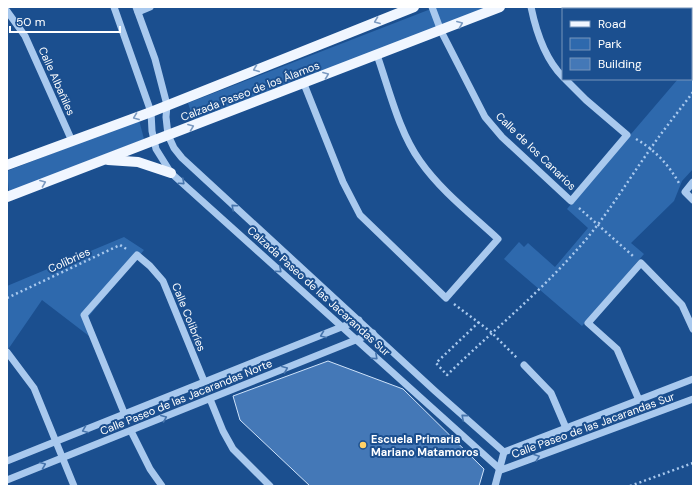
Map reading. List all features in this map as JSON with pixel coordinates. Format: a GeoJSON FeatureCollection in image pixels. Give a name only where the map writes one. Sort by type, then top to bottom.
{"type":"FeatureCollection","features":[{"type":"Feature","properties":{"kind":"main road","name":"Calzada Paseo de los Álamos"},"geometry":{"type":"LineString","coordinates":[[7,165],[151,112],[414,7]]}},
{"type":"Feature","properties":{"kind":"main road","name":"Calzada Paseo de los Álamos"},"geometry":{"type":"LineString","coordinates":[[7,197],[377,56],[500,7]]}},
{"type":"Feature","properties":{"kind":"main road"},"geometry":{"type":"LineString","coordinates":[[102,160],[138,162],[172,173]]}},
{"type":"Feature","properties":{"kind":"street","name":"Calzada Paseo de las Jacarandas Sur"},"geometry":{"type":"LineString","coordinates":[[114,7],[151,112],[154,140],[161,159],[172,173],[501,470]]}},
{"type":"Feature","properties":{"kind":"street"},"geometry":{"type":"LineString","coordinates":[[137,10],[150,7]]}},
{"type":"Feature","properties":{"kind":"street","name":"Calle de los Canarios"},"geometry":{"type":"LineString","coordinates":[[432,7],[441,31],[485,117],[502,137],[571,201]]}},
{"type":"Feature","properties":{"kind":"street"},"geometry":{"type":"LineString","coordinates":[[531,7],[535,26],[554,68],[562,76]]}},
{"type":"Feature","properties":{"kind":"street","name":"Calzada Paseo de las Jacarandas Sur"},"geometry":{"type":"LineString","coordinates":[[137,10],[154,59],[167,105],[166,117],[168,135],[174,148],[182,158],[504,452]]}},
{"type":"Feature","properties":{"kind":"street","name":"Calle Albañiles"},"geometry":{"type":"LineString","coordinates":[[7,11],[25,36],[72,141]]}},
{"type":"Feature","properties":{"kind":"street"},"geometry":{"type":"LineString","coordinates":[[304,84],[342,182],[360,215],[446,298],[498,239],[436,182],[419,160],[405,134],[377,56]]}},
{"type":"Feature","properties":{"kind":"street"},"geometry":{"type":"LineString","coordinates":[[566,80],[586,100],[627,134],[571,201]]}},
{"type":"Feature","properties":{"kind":"street"},"geometry":{"type":"LineString","coordinates":[[693,182],[685,192],[693,200]]}},
{"type":"Feature","properties":{"kind":"street"},"geometry":{"type":"LineString","coordinates":[[125,415],[84,316],[137,255]]}},
{"type":"Feature","properties":{"kind":"street","name":"Calle Colibríes"},"geometry":{"type":"LineString","coordinates":[[137,255],[150,266],[163,281],[204,381]]}},
{"type":"Feature","properties":{"kind":"street"},"geometry":{"type":"LineString","coordinates":[[639,400],[617,350],[588,323],[641,263],[682,305],[693,329]]}},
{"type":"Feature","properties":{"kind":"street","name":"Calle Paseo de las Jacarandas Norte"},"geometry":{"type":"LineString","coordinates":[[7,462],[125,415],[204,381],[343,328],[359,320]]}},
{"type":"Feature","properties":{"kind":"street","name":"Calle Paseo de las Jacarandas Norte"},"geometry":{"type":"LineString","coordinates":[[7,480],[357,341],[373,333]]}},
{"type":"Feature","properties":{"kind":"street"},"geometry":{"type":"LineString","coordinates":[[7,352],[34,388],[74,486]]}},
{"type":"Feature","properties":{"kind":"street"},"geometry":{"type":"LineString","coordinates":[[524,365],[551,394],[566,428]]}},
{"type":"Feature","properties":{"kind":"street","name":"Calle Paseo de las Jacarandas Sur"},"geometry":{"type":"LineString","coordinates":[[504,452],[693,379]]}},
{"type":"Feature","properties":{"kind":"street"},"geometry":{"type":"LineString","coordinates":[[210,399],[223,431],[233,448],[270,486]]}},
{"type":"Feature","properties":{"kind":"street","name":"Calle Paseo de las Jacarandas Sur"},"geometry":{"type":"LineString","coordinates":[[501,470],[693,399]]}},
{"type":"Feature","properties":{"kind":"street"},"geometry":{"type":"LineString","coordinates":[[132,431],[150,469],[162,486]]}},
{"type":"Feature","properties":{"kind":"street"},"geometry":{"type":"LineString","coordinates":[[495,486],[501,470],[504,452]]}},
{"type":"Feature","properties":{"kind":"path"},"geometry":{"type":"LineString","coordinates":[[479,322],[436,363],[448,375],[491,332],[538,291],[574,254],[598,225],[651,148],[693,92]]}},
{"type":"Feature","properties":{"kind":"path"},"geometry":{"type":"LineString","coordinates":[[627,134],[651,148],[671,168],[685,192]]}},
{"type":"Feature","properties":{"kind":"path"},"geometry":{"type":"LineString","coordinates":[[571,201],[641,263]]}},
{"type":"Feature","properties":{"kind":"path","name":"Colibries"},"geometry":{"type":"LineString","coordinates":[[7,298],[120,246],[137,255]]}},
{"type":"Feature","properties":{"kind":"path"},"geometry":{"type":"LineString","coordinates":[[446,298],[491,332],[524,365]]}},
{"type":"Feature","properties":{"kind":"path"},"geometry":{"type":"LineString","coordinates":[[630,486],[693,463]]}},
{"type":"Feature","properties":{"kind":"green space"},"geometry":{"type":"Polygon","coordinates":[[[436,7],[491,7],[194,121],[188,103],[436,7]]]}},
{"type":"Feature","properties":{"kind":"green space"},"geometry":{"type":"Polygon","coordinates":[[[693,61],[693,169],[682,181],[674,201],[631,243],[644,254],[582,326],[504,259],[519,242],[524,247],[528,243],[555,267],[588,228],[567,209],[677,80],[692,80],[693,61]]]}},
{"type":"Feature","properties":{"kind":"green space"},"geometry":{"type":"Polygon","coordinates":[[[139,120],[144,139],[9,192],[7,171],[139,120]]]}},
{"type":"Feature","properties":{"kind":"green space"},"geometry":{"type":"Polygon","coordinates":[[[124,237],[144,250],[89,316],[89,336],[42,300],[9,348],[7,348],[7,286],[124,237]]]}},
{"type":"Feature","properties":{"kind":"building","name":"Escuela Primaria Mariano Matamoros"},"geometry":{"type":"Polygon","coordinates":[[[328,361],[403,389],[484,469],[479,486],[310,486],[240,420],[233,396],[328,361]]]}},
{"type":"Feature","properties":{"kind":"place","name":"Escuela Primaria Mariano Matamoros"},"geometry":{"type":"Point","coordinates":[363,445]}}]}
